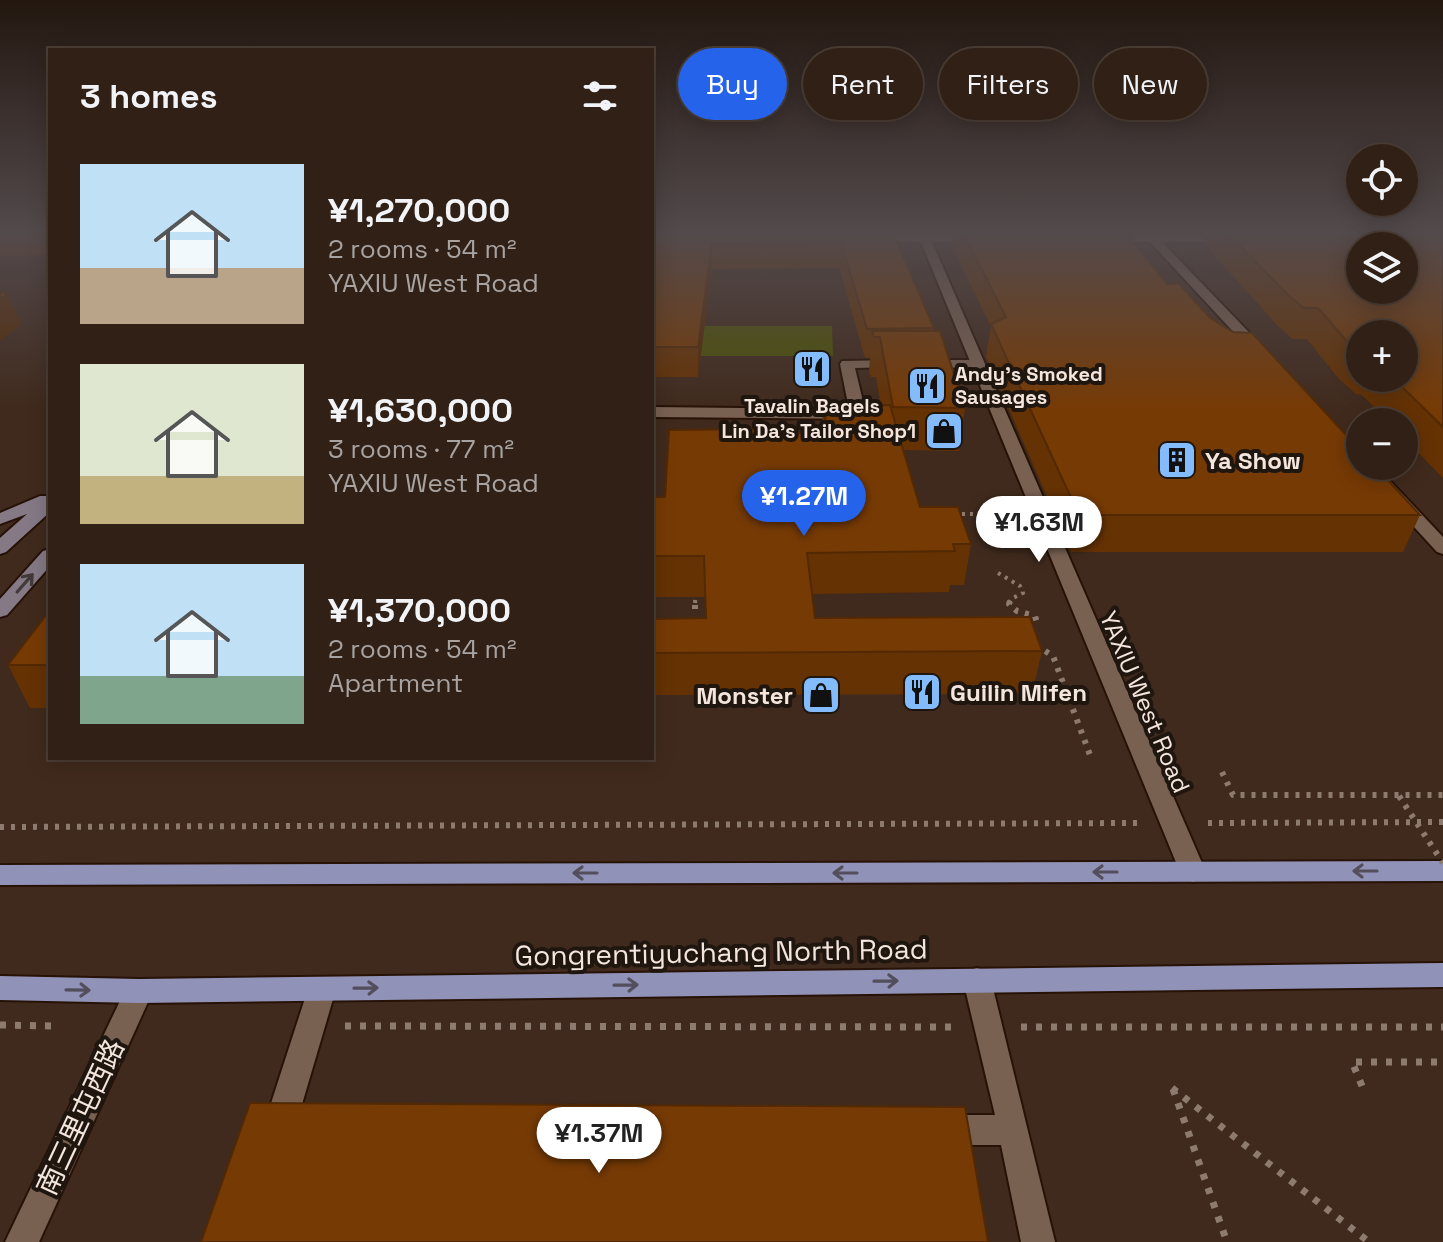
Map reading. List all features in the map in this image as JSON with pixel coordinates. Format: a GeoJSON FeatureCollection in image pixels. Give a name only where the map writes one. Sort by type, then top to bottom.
{"type":"FeatureCollection","features":[{"type":"Feature","properties":{"kind":"main road"},"geometry":{"type":"LineString","coordinates":[[0,519],[48,502]]}},
{"type":"Feature","properties":{"kind":"main road"},"geometry":{"type":"LineString","coordinates":[[0,548],[48,503]]}},
{"type":"Feature","properties":{"kind":"main road"},"geometry":{"type":"LineString","coordinates":[[0,611],[48,557]]}},
{"type":"Feature","properties":{"kind":"main road"},"geometry":{"type":"LineString","coordinates":[[0,875],[1443,871]]}},
{"type":"Feature","properties":{"kind":"main road","name":"Gongrentiyuchang North Road"},"geometry":{"type":"LineString","coordinates":[[0,988],[139,991],[1443,975]]}},
{"type":"Feature","properties":{"kind":"street","name":"YAXIU West Road"},"geometry":{"type":"LineString","coordinates":[[948,293],[1193,872]]}},
{"type":"Feature","properties":{"kind":"street"},"geometry":{"type":"LineString","coordinates":[[1204,293],[1267,360]]}},
{"type":"Feature","properties":{"kind":"street"},"geometry":{"type":"LineString","coordinates":[[654,412],[858,414],[847,364],[978,364]]}},
{"type":"Feature","properties":{"kind":"street"},"geometry":{"type":"LineString","coordinates":[[1380,480],[1443,548]]}},
{"type":"Feature","properties":{"kind":"street"},"geometry":{"type":"LineString","coordinates":[[977,980],[1038,1242]]}},
{"type":"Feature","properties":{"kind":"street"},"geometry":{"type":"LineString","coordinates":[[308,1128],[277,1128],[322,989]]}},
{"type":"Feature","properties":{"kind":"street","name":"南三里屯西路"},"geometry":{"type":"LineString","coordinates":[[22,1242],[139,991]]}},
{"type":"Feature","properties":{"kind":"street"},"geometry":{"type":"LineString","coordinates":[[920,1130],[1014,1130]]}},
{"type":"Feature","properties":{"kind":"path"},"geometry":{"type":"LineString","coordinates":[[943,513],[1041,514]]}},
{"type":"Feature","properties":{"kind":"path"},"geometry":{"type":"LineString","coordinates":[[998,573],[1020,586],[1023,593],[1011,599],[1009,604],[1017,611],[1035,616],[1037,623],[1021,630]]}},
{"type":"Feature","properties":{"kind":"path"},"geometry":{"type":"LineString","coordinates":[[695,609],[696,582]]}},
{"type":"Feature","properties":{"kind":"path"},"geometry":{"type":"LineString","coordinates":[[1024,639],[1053,656],[1090,755]]}},
{"type":"Feature","properties":{"kind":"path"},"geometry":{"type":"LineString","coordinates":[[1222,772],[1233,795],[1443,795]]}},
{"type":"Feature","properties":{"kind":"path"},"geometry":{"type":"LineString","coordinates":[[1399,796],[1443,863]]}},
{"type":"Feature","properties":{"kind":"path"},"geometry":{"type":"LineString","coordinates":[[0,827],[1443,822]]}},
{"type":"Feature","properties":{"kind":"path"},"geometry":{"type":"LineString","coordinates":[[0,1025],[61,1026]]}},
{"type":"Feature","properties":{"kind":"path"},"geometry":{"type":"LineString","coordinates":[[310,1026],[1443,1027]]}},
{"type":"Feature","properties":{"kind":"path"},"geometry":{"type":"LineString","coordinates":[[1362,1086],[1352,1062],[1443,1062]]}},
{"type":"Feature","properties":{"kind":"path"},"geometry":{"type":"LineString","coordinates":[[1227,1242],[1172,1088],[1369,1242]]}},
{"type":"Feature","properties":{"kind":"green space"},"geometry":{"type":"Polygon","coordinates":[[[700,326],[832,326],[833,356],[688,356],[700,326]]]}},
{"type":"Feature","properties":{"kind":"building"},"geometry":{"type":"Polygon","coordinates":[[[654,293],[705,293],[698,347],[654,347],[654,293]]]}},
{"type":"Feature","properties":{"kind":"building"},"geometry":{"type":"Polygon","coordinates":[[[856,293],[919,293],[934,328],[867,329],[856,293]]]}},
{"type":"Feature","properties":{"kind":"building","name":"Ya Show"},"geometry":{"type":"Polygon","coordinates":[[[994,293],[1187,293],[1210,318],[1233,332],[1252,333],[1346,435],[1346,480],[1388,480],[1420,515],[1079,515],[991,324],[1006,317],[994,293]]]}},
{"type":"Feature","properties":{"kind":"building"},"geometry":{"type":"Polygon","coordinates":[[[1286,293],[1346,293],[1346,304],[1418,304],[1418,293],[1443,293],[1443,427],[1407,392],[1418,392],[1418,320],[1346,320],[1346,340],[1318,308],[1304,308],[1286,293]]]}},
{"type":"Feature","properties":{"kind":"building"},"geometry":{"type":"Polygon","coordinates":[[[872,331],[940,331],[965,408],[893,407],[880,337],[874,337],[872,331]]]}},
{"type":"Feature","properties":{"kind":"building"},"geometry":{"type":"Polygon","coordinates":[[[890,405],[920,507],[958,507],[971,544],[953,544],[955,551],[807,553],[815,618],[1030,617],[1042,651],[654,653],[654,619],[706,618],[704,556],[654,556],[654,497],[665,497],[669,430],[756,429],[756,433],[828,433],[823,406],[890,405]]]}},
{"type":"Feature","properties":{"kind":"building"},"geometry":{"type":"Polygon","coordinates":[[[48,613],[48,665],[8,665],[48,613]]]}},
{"type":"Feature","properties":{"kind":"building"},"geometry":{"type":"Polygon","coordinates":[[[250,1103],[965,1107],[988,1242],[201,1242],[250,1103]]]}},
{"type":"Feature","properties":{"kind":"place","name":"Tavalin Bagels"},"geometry":{"type":"Point","coordinates":[812,369]}},
{"type":"Feature","properties":{"kind":"place","name":"Andy's Smoked Sausages"},"geometry":{"type":"Point","coordinates":[927,386]}},
{"type":"Feature","properties":{"kind":"place","name":"Lin Da's Tailor Shop1"},"geometry":{"type":"Point","coordinates":[944,431]}},
{"type":"Feature","properties":{"kind":"place","name":"Ya Show"},"geometry":{"type":"Point","coordinates":[1177,460]}},
{"type":"Feature","properties":{"kind":"place","name":"Guilin Mifen"},"geometry":{"type":"Point","coordinates":[922,692]}},
{"type":"Feature","properties":{"kind":"place","name":"Monster"},"geometry":{"type":"Point","coordinates":[821,695]}}]}
